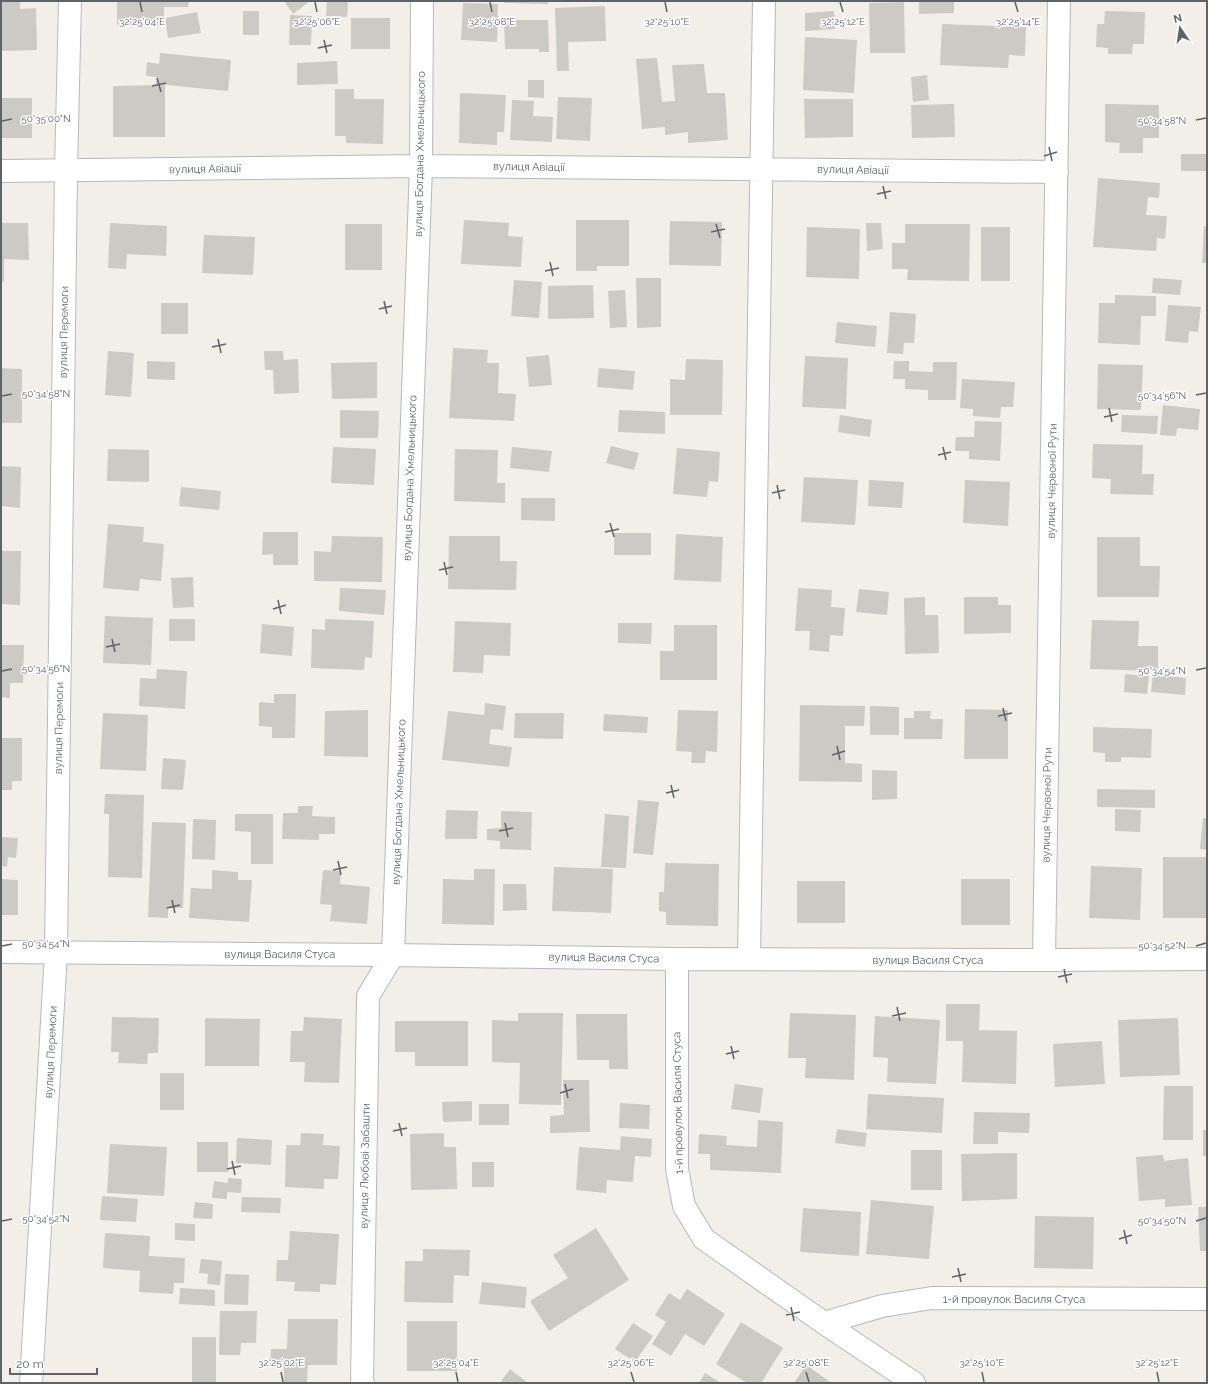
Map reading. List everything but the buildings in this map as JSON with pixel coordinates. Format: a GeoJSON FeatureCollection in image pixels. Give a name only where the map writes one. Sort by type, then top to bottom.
{"type":"FeatureCollection","features":[{"type":"Feature","properties":{"kind":"street","name":"вулиця Перемоги"},"geometry":{"type":"LineString","coordinates":[[31,1383],[56,953],[66,171],[70,1]]}},
{"type":"Feature","properties":{"kind":"street","name":"вулиця Богдана Хмельницького"},"geometry":{"type":"LineString","coordinates":[[393,955],[421,166],[422,1]]}},
{"type":"Feature","properties":{"kind":"street"},"geometry":{"type":"LineString","coordinates":[[749,959],[760,169],[764,1]]}},
{"type":"Feature","properties":{"kind":"street","name":"вулиця Червоної Рути"},"geometry":{"type":"LineString","coordinates":[[1044,960],[1059,1]]}},
{"type":"Feature","properties":{"kind":"street","name":"вулиця Авіації"},"geometry":{"type":"LineString","coordinates":[[1,171],[421,166],[1057,172]]}},
{"type":"Feature","properties":{"kind":"street","name":"вулиця Василя Стуса"},"geometry":{"type":"LineString","coordinates":[[1,952],[677,959],[1207,959]]}},
{"type":"Feature","properties":{"kind":"street","name":"вулиця Любові Забашти"},"geometry":{"type":"LineString","coordinates":[[363,1383],[368,996],[393,955]]}},
{"type":"Feature","properties":{"kind":"street","name":"1-й провулок Василя Стуса"},"geometry":{"type":"LineString","coordinates":[[677,959],[677,1169],[684,1206],[704,1239],[824,1323],[914,1383]]}},
{"type":"Feature","properties":{"kind":"street","name":"1-й провулок Василя Стуса"},"geometry":{"type":"LineString","coordinates":[[824,1323],[882,1306],[932,1298],[1207,1299]]}}]}
